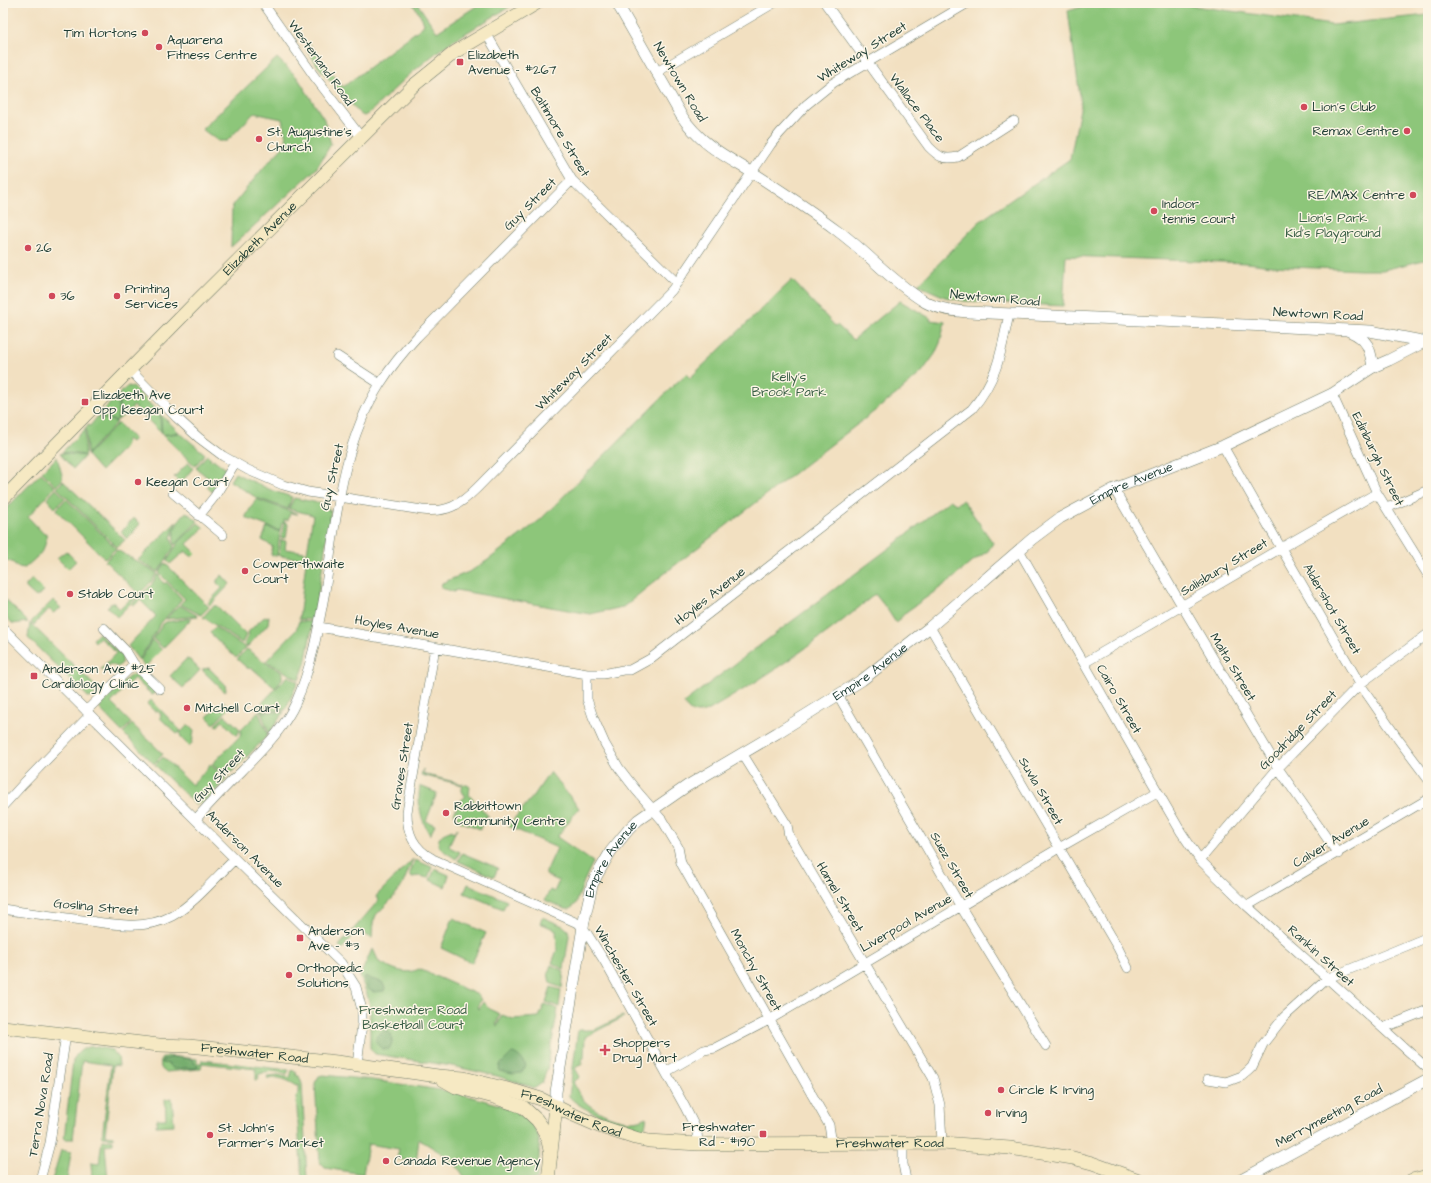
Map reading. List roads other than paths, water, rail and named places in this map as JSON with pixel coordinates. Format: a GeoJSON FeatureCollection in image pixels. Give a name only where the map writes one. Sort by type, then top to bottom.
{"type":"FeatureCollection","features":[{"type":"Feature","properties":{"kind":"main road","name":"Elizabeth Avenue"},"geometry":{"type":"LineString","coordinates":[[3,499],[199,299],[413,86],[433,68],[455,52],[537,3]]}},
{"type":"Feature","properties":{"kind":"main road","name":"Freshwater Road"},"geometry":{"type":"LineString","coordinates":[[3,1027],[159,1045],[189,1046],[464,1078],[542,1100],[592,1123],[635,1138],[660,1142],[698,1144],[942,1143],[1010,1148],[1092,1163],[1139,1180]]}},
{"type":"Feature","properties":{"kind":"main road"},"geometry":{"type":"LineString","coordinates":[[438,1076],[456,1087],[494,1096],[523,1107],[538,1120],[548,1141],[551,1155]]}},
{"type":"Feature","properties":{"kind":"main road","name":"Empire Avenue"},"geometry":{"type":"LineString","coordinates":[[548,1180],[556,1106]]}},
{"type":"Feature","properties":{"kind":"main road"},"geometry":{"type":"LineString","coordinates":[[1412,1180],[1428,1176]]}},
{"type":"Feature","properties":{"kind":"street","name":"Westerland Road"},"geometry":{"type":"LineString","coordinates":[[263,3],[314,76],[361,137]]}},
{"type":"Feature","properties":{"kind":"street","name":"Newtown Road"},"geometry":{"type":"LineString","coordinates":[[617,3],[681,115],[690,128],[711,147],[839,231],[886,274],[922,301],[929,304],[948,310],[968,312],[1370,331],[1427,341]]}},
{"type":"Feature","properties":{"kind":"street"},"geometry":{"type":"LineString","coordinates":[[657,72],[774,3]]}},
{"type":"Feature","properties":{"kind":"street"},"geometry":{"type":"LineString","coordinates":[[825,3],[868,62]]}},
{"type":"Feature","properties":{"kind":"street","name":"Whiteway Street"},"geometry":{"type":"LineString","coordinates":[[130,370],[189,429],[210,447],[235,463],[258,475],[283,485],[308,492],[430,511],[447,509],[456,506],[470,495],[604,361],[678,283],[780,133],[806,105],[832,83],[968,3]]}},
{"type":"Feature","properties":{"kind":"street","name":"Baltimore Street"},"geometry":{"type":"LineString","coordinates":[[486,33],[572,180],[678,283]]}},
{"type":"Feature","properties":{"kind":"street","name":"Wallace Place"},"geometry":{"type":"LineString","coordinates":[[868,62],[929,147],[938,156],[948,159],[958,157],[1014,121]]}},
{"type":"Feature","properties":{"kind":"street","name":"Guy Street"},"geometry":{"type":"LineString","coordinates":[[196,819],[267,745],[288,716],[295,703],[308,672],[319,627],[340,497],[350,454],[359,427],[380,384],[402,354],[417,337],[572,180]]}},
{"type":"Feature","properties":{"kind":"street","name":"Hoyles Avenue"},"geometry":{"type":"LineString","coordinates":[[319,627],[587,674],[603,674],[630,670],[646,662],[967,414],[981,397],[995,374],[1009,314]]}},
{"type":"Feature","properties":{"kind":"street"},"geometry":{"type":"LineString","coordinates":[[1345,330],[1360,335],[1365,341],[1370,353],[1373,367]]}},
{"type":"Feature","properties":{"kind":"street","name":"Empire Avenue"},"geometry":{"type":"LineString","coordinates":[[556,1106],[556,1092],[583,928],[592,886],[604,861],[629,829],[653,809],[687,786],[777,733],[870,674],[930,627],[1032,539],[1060,518],[1114,489],[1224,446],[1332,394],[1373,367],[1427,341]]}},
{"type":"Feature","properties":{"kind":"street"},"geometry":{"type":"LineString","coordinates":[[337,356],[380,384]]}},
{"type":"Feature","properties":{"kind":"street","name":"Edinburgh Street"},"geometry":{"type":"LineString","coordinates":[[1332,394],[1377,493],[1428,575]]}},
{"type":"Feature","properties":{"kind":"street","name":"Aldershot Street"},"geometry":{"type":"LineString","coordinates":[[1224,446],[1280,548],[1360,684],[1428,779]]}},
{"type":"Feature","properties":{"kind":"street"},"geometry":{"type":"LineString","coordinates":[[199,516],[212,500],[235,463]]}},
{"type":"Feature","properties":{"kind":"street","name":"Malta Street"},"geometry":{"type":"LineString","coordinates":[[1114,489],[1278,768],[1338,854]]}},
{"type":"Feature","properties":{"kind":"street"},"geometry":{"type":"LineString","coordinates":[[1387,508],[1428,490]]}},
{"type":"Feature","properties":{"kind":"street"},"geometry":{"type":"LineString","coordinates":[[173,493],[222,535]]}},
{"type":"Feature","properties":{"kind":"street","name":"Salisbury Street"},"geometry":{"type":"LineString","coordinates":[[1084,663],[1377,493]]}},
{"type":"Feature","properties":{"kind":"street","name":"Cairo Street"},"geometry":{"type":"LineString","coordinates":[[1019,550],[1181,832],[1200,860]]}},
{"type":"Feature","properties":{"kind":"street","name":"Suvla Street"},"geometry":{"type":"LineString","coordinates":[[930,627],[1116,944],[1128,968]]}},
{"type":"Feature","properties":{"kind":"street","name":"Anderson Avenue"},"geometry":{"type":"LineString","coordinates":[[3,628],[341,963],[356,987],[362,1010],[362,1024],[357,1065]]}},
{"type":"Feature","properties":{"kind":"street"},"geometry":{"type":"LineString","coordinates":[[104,628],[126,651],[134,664],[160,689]]}},
{"type":"Feature","properties":{"kind":"street","name":"Goodridge Street"},"geometry":{"type":"LineString","coordinates":[[1200,860],[1278,768],[1360,684],[1428,634]]}},
{"type":"Feature","properties":{"kind":"street","name":"Graves Street"},"geometry":{"type":"LineString","coordinates":[[434,647],[407,812],[409,832],[412,840],[420,849],[433,859],[575,922],[583,928]]}},
{"type":"Feature","properties":{"kind":"street"},"geometry":{"type":"LineString","coordinates":[[3,806],[134,664]]}},
{"type":"Feature","properties":{"kind":"street","name":"Monchy Street"},"geometry":{"type":"LineString","coordinates":[[587,674],[586,699],[598,731],[619,768],[662,820],[678,847],[681,864],[829,1125],[832,1144]]}},
{"type":"Feature","properties":{"kind":"street","name":"Suez Street"},"geometry":{"type":"LineString","coordinates":[[838,695],[961,906],[1046,1046]]}},
{"type":"Feature","properties":{"kind":"street","name":"Hamel Street"},"geometry":{"type":"LineString","coordinates":[[742,753],[787,825],[789,836],[933,1078],[940,1106],[942,1143]]}},
{"type":"Feature","properties":{"kind":"street","name":"Liverpool Avenue"},"geometry":{"type":"LineString","coordinates":[[666,1072],[704,1050],[716,1048],[769,1020],[1059,848],[1158,792]]}},
{"type":"Feature","properties":{"kind":"street","name":"Calver Avenue"},"geometry":{"type":"LineString","coordinates":[[1247,906],[1338,854],[1428,799]]}},
{"type":"Feature","properties":{"kind":"street","name":"Gosling Street"},"geometry":{"type":"LineString","coordinates":[[3,908],[15,911],[113,924],[134,926],[153,923],[171,916],[183,909],[235,859]]}},
{"type":"Feature","properties":{"kind":"street","name":"Rankin Street"},"geometry":{"type":"LineString","coordinates":[[1200,860],[1326,979],[1428,1069]]}},
{"type":"Feature","properties":{"kind":"street","name":"Winchester Street"},"geometry":{"type":"LineString","coordinates":[[583,928],[605,962],[697,1130],[698,1144]]}},
{"type":"Feature","properties":{"kind":"street"},"geometry":{"type":"LineString","coordinates":[[1208,1080],[1226,1082],[1242,1076],[1248,1071],[1252,1067],[1264,1044],[1284,1017],[1326,979],[1428,937]]}},
{"type":"Feature","properties":{"kind":"street"},"geometry":{"type":"LineString","coordinates":[[1383,1028],[1428,1010]]}},
{"type":"Feature","properties":{"kind":"street","name":"Terra Nova Road"},"geometry":{"type":"LineString","coordinates":[[40,1180],[50,1143],[66,1034]]}},
{"type":"Feature","properties":{"kind":"street","name":"Merrymeeting Road"},"geometry":{"type":"LineString","coordinates":[[1241,1179],[1428,1080]]}},
{"type":"Feature","properties":{"kind":"street"},"geometry":{"type":"LineString","coordinates":[[903,1143],[903,1164],[906,1180]]}},
{"type":"Feature","properties":{"kind":"place","name":"Tim Hortons"},"geometry":{"type":"Point","coordinates":[145,33]}},
{"type":"Feature","properties":{"kind":"place","name":"Aquarena Fitness Centre"},"geometry":{"type":"Point","coordinates":[159,47]}},
{"type":"Feature","properties":{"kind":"place","name":"Elizabeth Avenue - #267"},"geometry":{"type":"Point","coordinates":[460,62]}},
{"type":"Feature","properties":{"kind":"place","name":"Lion's Club"},"geometry":{"type":"Point","coordinates":[1304,107]}},
{"type":"Feature","properties":{"kind":"place","name":"Remax Centre"},"geometry":{"type":"Point","coordinates":[1407,131]}},
{"type":"Feature","properties":{"kind":"place","name":"St. Augustine's Church"},"geometry":{"type":"Point","coordinates":[259,139]}},
{"type":"Feature","properties":{"kind":"place","name":"RE/MAX Centre"},"geometry":{"type":"Point","coordinates":[1413,195]}},
{"type":"Feature","properties":{"kind":"place","name":"Indoor tennis court"},"geometry":{"type":"Point","coordinates":[1154,211]}},
{"type":"Feature","properties":{"kind":"place","name":"26"},"geometry":{"type":"Point","coordinates":[28,248]}},
{"type":"Feature","properties":{"kind":"place","name":"36"},"geometry":{"type":"Point","coordinates":[52,296]}},
{"type":"Feature","properties":{"kind":"place","name":"Printing Services"},"geometry":{"type":"Point","coordinates":[117,296]}},
{"type":"Feature","properties":{"kind":"place","name":"Elizabeth Ave Opp Keegan Court"},"geometry":{"type":"Point","coordinates":[85,402]}},
{"type":"Feature","properties":{"kind":"place","name":"Keegan Court"},"geometry":{"type":"Point","coordinates":[138,482]}},
{"type":"Feature","properties":{"kind":"place","name":"Cowperthwaite Court"},"geometry":{"type":"Point","coordinates":[245,571]}},
{"type":"Feature","properties":{"kind":"place","name":"Stabb Court"},"geometry":{"type":"Point","coordinates":[70,594]}},
{"type":"Feature","properties":{"kind":"place","name":"Anderson Ave #25 Cardiology Clinic"},"geometry":{"type":"Point","coordinates":[34,676]}},
{"type":"Feature","properties":{"kind":"place","name":"Mitchell Court"},"geometry":{"type":"Point","coordinates":[187,708]}},
{"type":"Feature","properties":{"kind":"place","name":"Rabbittown Community Centre"},"geometry":{"type":"Point","coordinates":[446,813]}},
{"type":"Feature","properties":{"kind":"place","name":"Anderson Ave - #3"},"geometry":{"type":"Point","coordinates":[300,938]}},
{"type":"Feature","properties":{"kind":"place","name":"Orthopedic Solutions"},"geometry":{"type":"Point","coordinates":[289,975]}},
{"type":"Feature","properties":{"kind":"place","name":"Shoppers Drug Mart"},"geometry":{"type":"Point","coordinates":[605,1050]}},
{"type":"Feature","properties":{"kind":"place","name":"Circle K Irving"},"geometry":{"type":"Point","coordinates":[1001,1090]}},
{"type":"Feature","properties":{"kind":"place","name":"Irving"},"geometry":{"type":"Point","coordinates":[988,1113]}},
{"type":"Feature","properties":{"kind":"place","name":"Freshwater Rd - #190"},"geometry":{"type":"Point","coordinates":[763,1134]}},
{"type":"Feature","properties":{"kind":"place","name":"St. John's Farmer's Market"},"geometry":{"type":"Point","coordinates":[210,1135]}},
{"type":"Feature","properties":{"kind":"place","name":"Canada Revenue Agency"},"geometry":{"type":"Point","coordinates":[386,1161]}},
{"type":"Feature","properties":{"kind":"park label","name":"Lion's Park Kid's Playground"},"geometry":{"type":"Point","coordinates":[1333,226]}},
{"type":"Feature","properties":{"kind":"park label","name":"Kelly's Brook Park"},"geometry":{"type":"Point","coordinates":[789,384]}},
{"type":"Feature","properties":{"kind":"park label","name":"Freshwater Road Basketball Court"},"geometry":{"type":"Point","coordinates":[413,1018]}}]}
